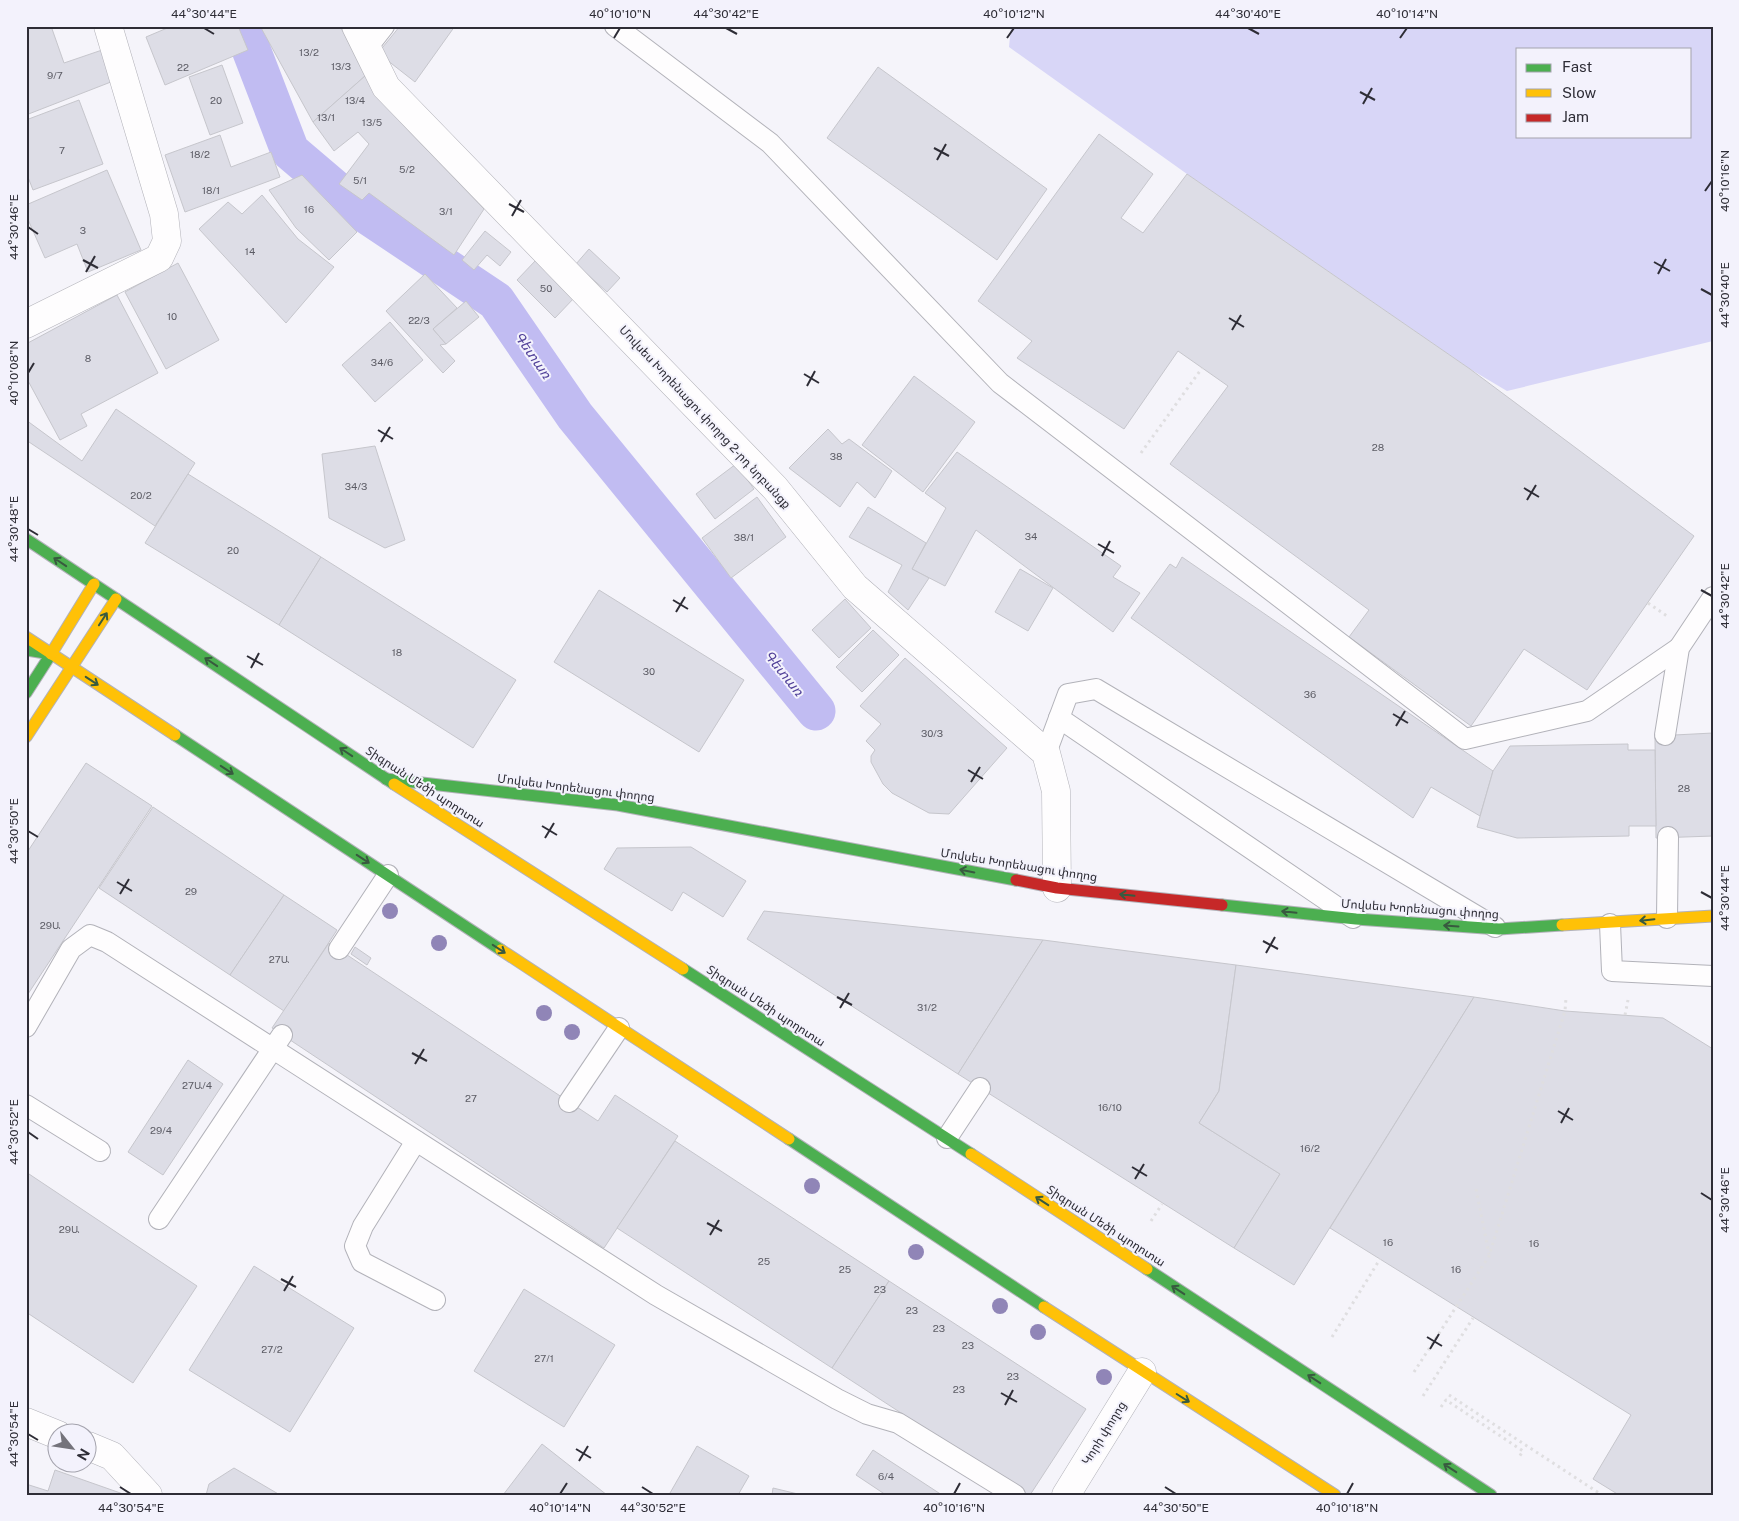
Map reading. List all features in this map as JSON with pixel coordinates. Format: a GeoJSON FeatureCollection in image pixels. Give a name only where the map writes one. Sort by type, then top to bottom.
{"type":"FeatureCollection","features":[{"type":"Feature","properties":{"kind":"main road","name":"Տիգրան Մեծի պողոտա"},"geometry":{"type":"LineString","coordinates":[[26,539],[386,779],[947,1138],[1491,1495]]}},
{"type":"Feature","properties":{"kind":"main road"},"geometry":{"type":"LineString","coordinates":[[26,693],[94,584]]}},
{"type":"Feature","properties":{"kind":"main road"},"geometry":{"type":"LineString","coordinates":[[26,737],[116,599]]}},
{"type":"Feature","properties":{"kind":"main road"},"geometry":{"type":"LineString","coordinates":[[26,638],[1142,1372],[1335,1495]]}},
{"type":"Feature","properties":{"kind":"main road"},"geometry":{"type":"LineString","coordinates":[[26,650],[51,654]]}},
{"type":"Feature","properties":{"kind":"main road","name":"Մովսես Խորենացու փողոց"},"geometry":{"type":"LineString","coordinates":[[386,779],[618,805],[1058,888],[1356,920],[1499,929],[1610,924],[1667,918],[1713,916]]}},
{"type":"Feature","properties":{"kind":"street"},"geometry":{"type":"LineString","coordinates":[[26,324],[159,258],[167,240],[164,214],[108,26]]}},
{"type":"Feature","properties":{"kind":"street","name":"Մովսես Խորենացու փողոց 2-րդ նրբանցք"},"geometry":{"type":"LineString","coordinates":[[361,38],[386,87],[775,488],[855,587],[1046,752]]}},
{"type":"Feature","properties":{"kind":"street"},"geometry":{"type":"LineString","coordinates":[[1046,752],[1056,791],[1058,888]]}},
{"type":"Feature","properties":{"kind":"street","name":"Կորի փողոց"},"geometry":{"type":"LineString","coordinates":[[1066,1495],[1142,1372]]}},
{"type":"Feature","properties":{"kind":"street"},"geometry":{"type":"LineString","coordinates":[[26,1422],[48,1430]]}},
{"type":"Feature","properties":{"kind":"street"},"geometry":{"type":"LineString","coordinates":[[98,1450],[112,1456],[148,1495]]}},
{"type":"Feature","properties":{"kind":"lane"},"geometry":{"type":"LineString","coordinates":[[361,38],[384,26]]}},
{"type":"Feature","properties":{"kind":"lane"},"geometry":{"type":"LineString","coordinates":[[615,26],[770,143],[1000,383],[1465,740],[1587,711],[1679,648],[1713,597]]}},
{"type":"Feature","properties":{"kind":"lane"},"geometry":{"type":"LineString","coordinates":[[1665,735],[1679,648]]}},
{"type":"Feature","properties":{"kind":"lane"},"geometry":{"type":"LineString","coordinates":[[1046,752],[1068,694],[1096,689],[1499,929]]}},
{"type":"Feature","properties":{"kind":"lane"},"geometry":{"type":"LineString","coordinates":[[1059,718],[1356,920]]}},
{"type":"Feature","properties":{"kind":"lane"},"geometry":{"type":"LineString","coordinates":[[1667,918],[1668,837]]}},
{"type":"Feature","properties":{"kind":"lane"},"geometry":{"type":"LineString","coordinates":[[339,949],[388,875]]}},
{"type":"Feature","properties":{"kind":"lane"},"geometry":{"type":"LineString","coordinates":[[1610,924],[1612,972],[1713,976]]}},
{"type":"Feature","properties":{"kind":"lane"},"geometry":{"type":"LineString","coordinates":[[26,1027],[71,949],[90,935],[107,942],[277,1042],[416,1141],[509,1193],[656,1295],[837,1399],[867,1414],[898,1423],[1015,1495]]}},
{"type":"Feature","properties":{"kind":"lane"},"geometry":{"type":"LineString","coordinates":[[569,1102],[620,1028]]}},
{"type":"Feature","properties":{"kind":"lane"},"geometry":{"type":"LineString","coordinates":[[159,1219],[277,1042]]}},
{"type":"Feature","properties":{"kind":"lane"},"geometry":{"type":"LineString","coordinates":[[947,1138],[980,1088]]}},
{"type":"Feature","properties":{"kind":"lane"},"geometry":{"type":"LineString","coordinates":[[26,1105],[100,1151]]}},
{"type":"Feature","properties":{"kind":"lane"},"geometry":{"type":"LineString","coordinates":[[416,1141],[363,1226],[355,1246],[362,1262],[436,1300]]}},
{"type":"Feature","properties":{"kind":"path"},"geometry":{"type":"LineString","coordinates":[[1123,478],[1202,368]]}},
{"type":"Feature","properties":{"kind":"path"},"geometry":{"type":"LineString","coordinates":[[1414,1372],[1489,1256],[1565,1011],[1566,998]]}},
{"type":"Feature","properties":{"kind":"path"},"geometry":{"type":"LineString","coordinates":[[1625,1015],[1628,1000]]}},
{"type":"Feature","properties":{"kind":"path"},"geometry":{"type":"LineString","coordinates":[[1476,1188],[1489,1256]]}},
{"type":"Feature","properties":{"kind":"path"},"geometry":{"type":"LineString","coordinates":[[1151,1221],[1162,1204]]}},
{"type":"Feature","properties":{"kind":"path"},"geometry":{"type":"LineString","coordinates":[[1332,1337],[1380,1259]]}},
{"type":"Feature","properties":{"kind":"path"},"geometry":{"type":"LineString","coordinates":[[1423,1396],[1473,1318]]}},
{"type":"Feature","properties":{"kind":"path"},"geometry":{"type":"LineString","coordinates":[[1449,1395],[1602,1495]]}},
{"type":"Feature","properties":{"kind":"path"},"geometry":{"type":"LineString","coordinates":[[1441,1407],[1446,1400],[1524,1451],[1519,1457]]}},
{"type":"Feature","properties":{"kind":"path"},"geometry":{"type":"LineString","coordinates":[[1486,1426],[1489,1421]]}},
{"type":"Feature","properties":{"kind":"shaded area"},"geometry":{"type":"Polygon","coordinates":[[[1011,26],[1713,26],[1713,341],[1507,391],[1470,369],[1187,174],[1009,47],[1011,26]]]}},
{"type":"Feature","properties":{"kind":"building"},"geometry":{"type":"Polygon","coordinates":[[[26,26],[51,26],[64,63],[105,49],[116,80],[26,115],[26,26]]]}},
{"type":"Feature","properties":{"kind":"building"},"geometry":{"type":"Polygon","coordinates":[[[172,26],[238,26],[248,50],[165,85],[146,37],[172,26]]]}},
{"type":"Feature","properties":{"kind":"building"},"geometry":{"type":"Polygon","coordinates":[[[260,26],[340,26],[365,76],[313,122],[260,26]]]}},
{"type":"Feature","properties":{"kind":"building"},"geometry":{"type":"Polygon","coordinates":[[[400,26],[455,26],[415,82],[378,53],[400,26]]]}},
{"type":"Feature","properties":{"kind":"building"},"geometry":{"type":"Polygon","coordinates":[[[222,65],[243,123],[210,135],[189,77],[222,65]]]}},
{"type":"Feature","properties":{"kind":"building"},"geometry":{"type":"Polygon","coordinates":[[[878,67],[1047,189],[997,260],[827,138],[878,67]]]}},
{"type":"Feature","properties":{"kind":"building"},"geometry":{"type":"Polygon","coordinates":[[[365,76],[404,126],[484,209],[454,255],[369,193],[362,200],[339,184],[369,144],[358,132],[334,151],[313,122],[365,76]]]}},
{"type":"Feature","properties":{"kind":"building"},"geometry":{"type":"Polygon","coordinates":[[[79,100],[103,164],[33,190],[26,172],[26,120],[79,100]]]}},
{"type":"Feature","properties":{"kind":"building"},"geometry":{"type":"Polygon","coordinates":[[[1099,134],[1153,174],[1121,218],[1143,233],[1187,174],[1470,369],[1694,536],[1587,690],[1524,649],[1471,726],[1349,637],[1369,610],[1170,464],[1228,386],[1178,351],[1124,429],[1017,358],[1032,341],[978,301],[1099,134]]]}},
{"type":"Feature","properties":{"kind":"building"},"geometry":{"type":"Polygon","coordinates":[[[220,135],[231,167],[271,152],[280,177],[185,212],[165,155],[220,135]]]}},
{"type":"Feature","properties":{"kind":"building"},"geometry":{"type":"Polygon","coordinates":[[[107,170],[141,250],[88,272],[77,244],[45,258],[26,215],[26,205],[107,170]]]}},
{"type":"Feature","properties":{"kind":"building"},"geometry":{"type":"Polygon","coordinates":[[[302,175],[357,232],[329,260],[296,228],[269,190],[302,175]]]}},
{"type":"Feature","properties":{"kind":"building"},"geometry":{"type":"Polygon","coordinates":[[[262,195],[298,239],[334,267],[286,323],[199,229],[228,202],[242,214],[262,195]]]}},
{"type":"Feature","properties":{"kind":"building"},"geometry":{"type":"Polygon","coordinates":[[[485,231],[511,252],[500,266],[487,255],[474,270],[462,260],[485,231]]]}},
{"type":"Feature","properties":{"kind":"building"},"geometry":{"type":"Polygon","coordinates":[[[589,249],[620,278],[607,292],[576,264],[589,249]]]}},
{"type":"Feature","properties":{"kind":"building"},"geometry":{"type":"Polygon","coordinates":[[[536,260],[575,297],[555,318],[517,280],[536,260]]]}},
{"type":"Feature","properties":{"kind":"building"},"geometry":{"type":"Polygon","coordinates":[[[178,263],[219,340],[166,369],[125,292],[178,263]]]}},
{"type":"Feature","properties":{"kind":"building"},"geometry":{"type":"Polygon","coordinates":[[[425,274],[457,308],[433,329],[446,344],[440,345],[455,361],[443,373],[386,311],[425,274]]]}},
{"type":"Feature","properties":{"kind":"building"},"geometry":{"type":"Polygon","coordinates":[[[117,295],[158,373],[81,414],[87,426],[60,440],[26,377],[26,344],[117,295]]]}},
{"type":"Feature","properties":{"kind":"building"},"geometry":{"type":"Polygon","coordinates":[[[466,301],[479,317],[446,344],[433,329],[466,301]]]}},
{"type":"Feature","properties":{"kind":"building"},"geometry":{"type":"Polygon","coordinates":[[[390,322],[423,360],[375,402],[342,365],[390,322]]]}},
{"type":"Feature","properties":{"kind":"building"},"geometry":{"type":"Polygon","coordinates":[[[914,376],[975,422],[923,492],[862,445],[914,376]]]}},
{"type":"Feature","properties":{"kind":"building"},"geometry":{"type":"Polygon","coordinates":[[[116,409],[195,463],[155,526],[26,440],[26,420],[82,461],[116,409]]]}},
{"type":"Feature","properties":{"kind":"building"},"geometry":{"type":"Polygon","coordinates":[[[828,429],[842,444],[849,439],[892,471],[875,498],[857,482],[840,507],[789,468],[828,429]]]}},
{"type":"Feature","properties":{"kind":"building"},"geometry":{"type":"Polygon","coordinates":[[[375,446],[405,540],[385,548],[329,518],[322,454],[375,446]]]}},
{"type":"Feature","properties":{"kind":"building"},"geometry":{"type":"Polygon","coordinates":[[[957,452],[1121,566],[1113,577],[1140,593],[1113,632],[976,530],[945,586],[912,569],[946,508],[925,493],[957,452]]]}},
{"type":"Feature","properties":{"kind":"building"},"geometry":{"type":"Polygon","coordinates":[[[736,464],[754,489],[715,519],[696,494],[736,464]]]}},
{"type":"Feature","properties":{"kind":"building"},"geometry":{"type":"Polygon","coordinates":[[[188,474],[321,557],[279,625],[145,543],[188,474]]]}},
{"type":"Feature","properties":{"kind":"building"},"geometry":{"type":"Polygon","coordinates":[[[757,497],[786,537],[731,578],[702,538],[757,497]]]}},
{"type":"Feature","properties":{"kind":"building"},"geometry":{"type":"Polygon","coordinates":[[[868,507],[926,543],[912,569],[929,578],[908,610],[888,592],[902,565],[849,537],[868,507]]]}},
{"type":"Feature","properties":{"kind":"building"},"geometry":{"type":"Polygon","coordinates":[[[321,557],[516,680],[473,748],[279,625],[321,557]]]}},
{"type":"Feature","properties":{"kind":"building"},"geometry":{"type":"Polygon","coordinates":[[[1182,557],[1493,771],[1480,816],[1431,787],[1413,818],[1131,618],[1170,564],[1176,568],[1182,557]]]}},
{"type":"Feature","properties":{"kind":"building"},"geometry":{"type":"Polygon","coordinates":[[[1020,569],[1053,588],[1028,631],[995,612],[1020,569]]]}},
{"type":"Feature","properties":{"kind":"building"},"geometry":{"type":"Polygon","coordinates":[[[599,590],[744,680],[699,752],[554,662],[599,590]]]}},
{"type":"Feature","properties":{"kind":"building"},"geometry":{"type":"Polygon","coordinates":[[[845,599],[871,628],[839,658],[812,630],[845,599]]]}},
{"type":"Feature","properties":{"kind":"building"},"geometry":{"type":"Polygon","coordinates":[[[873,630],[899,655],[862,692],[836,667],[873,630]]]}},
{"type":"Feature","properties":{"kind":"building"},"geometry":{"type":"Polygon","coordinates":[[[905,658],[1007,748],[949,814],[929,813],[892,793],[883,784],[871,762],[871,756],[875,750],[866,741],[881,724],[860,706],[905,658]]]}},
{"type":"Feature","properties":{"kind":"building"},"geometry":{"type":"Polygon","coordinates":[[[1713,733],[1713,836],[1656,838],[1655,736],[1713,733]]]}},
{"type":"Feature","properties":{"kind":"building"},"geometry":{"type":"Polygon","coordinates":[[[1628,744],[1628,750],[1655,750],[1656,826],[1629,826],[1629,836],[1517,838],[1477,827],[1493,771],[1510,746],[1628,744]]]}},
{"type":"Feature","properties":{"kind":"building"},"geometry":{"type":"Polygon","coordinates":[[[86,763],[152,806],[26,997],[26,854],[86,763]]]}},
{"type":"Feature","properties":{"kind":"building"},"geometry":{"type":"Polygon","coordinates":[[[153,807],[284,895],[230,975],[99,888],[153,807]]]}},
{"type":"Feature","properties":{"kind":"building"},"geometry":{"type":"Polygon","coordinates":[[[691,847],[746,881],[723,917],[683,892],[672,911],[604,869],[617,848],[691,847]]]}},
{"type":"Feature","properties":{"kind":"building"},"geometry":{"type":"Polygon","coordinates":[[[284,895],[337,930],[284,1011],[230,975],[284,895]]]}},
{"type":"Feature","properties":{"kind":"building"},"geometry":{"type":"Polygon","coordinates":[[[764,911],[1043,940],[958,1074],[747,939],[764,911]]]}},
{"type":"Feature","properties":{"kind":"building"},"geometry":{"type":"Polygon","coordinates":[[[1043,940],[1236,965],[1219,1091],[1199,1123],[1280,1174],[1234,1248],[958,1074],[1043,940]]]}},
{"type":"Feature","properties":{"kind":"building"},"geometry":{"type":"Polygon","coordinates":[[[329,943],[598,1121],[615,1095],[678,1136],[604,1248],[272,1028],[329,943]]]}},
{"type":"Feature","properties":{"kind":"building"},"geometry":{"type":"Polygon","coordinates":[[[355,947],[371,958],[367,965],[351,954],[355,947]]]}},
{"type":"Feature","properties":{"kind":"building"},"geometry":{"type":"Polygon","coordinates":[[[1236,965],[1474,997],[1294,1285],[1234,1248],[1280,1174],[1199,1123],[1219,1091],[1236,965]]]}},
{"type":"Feature","properties":{"kind":"building"},"geometry":{"type":"Polygon","coordinates":[[[1474,997],[1565,1011],[1663,1018],[1713,1049],[1713,1495],[1619,1495],[1593,1479],[1631,1415],[1330,1228],[1474,997]]]}},
{"type":"Feature","properties":{"kind":"building"},"geometry":{"type":"Polygon","coordinates":[[[188,1060],[223,1084],[163,1175],[128,1152],[188,1060]]]}},
{"type":"Feature","properties":{"kind":"building"},"geometry":{"type":"Polygon","coordinates":[[[675,1141],[889,1281],[832,1368],[617,1228],[675,1141]]]}},
{"type":"Feature","properties":{"kind":"building"},"geometry":{"type":"Polygon","coordinates":[[[26,1172],[197,1286],[133,1383],[26,1312],[26,1172]]]}},
{"type":"Feature","properties":{"kind":"building"},"geometry":{"type":"Polygon","coordinates":[[[254,1266],[354,1328],[290,1432],[189,1370],[254,1266]]]}},
{"type":"Feature","properties":{"kind":"building"},"geometry":{"type":"Polygon","coordinates":[[[889,1281],[1086,1409],[1030,1495],[1027,1495],[832,1368],[889,1281]]]}},
{"type":"Feature","properties":{"kind":"building"},"geometry":{"type":"Polygon","coordinates":[[[524,1289],[615,1345],[564,1427],[474,1371],[524,1289]]]}},
{"type":"Feature","properties":{"kind":"building"},"geometry":{"type":"Polygon","coordinates":[[[542,1444],[607,1495],[503,1495],[542,1444]]]}},
{"type":"Feature","properties":{"kind":"building"},"geometry":{"type":"Polygon","coordinates":[[[697,1446],[749,1476],[738,1495],[674,1495],[670,1493],[697,1446]]]}},
{"type":"Feature","properties":{"kind":"building"},"geometry":{"type":"Polygon","coordinates":[[[873,1450],[942,1495],[886,1495],[856,1475],[873,1450]]]}},
{"type":"Feature","properties":{"kind":"building"},"geometry":{"type":"Polygon","coordinates":[[[234,1468],[280,1495],[206,1495],[209,1484],[234,1468]]]}},
{"type":"Feature","properties":{"kind":"building"},"geometry":{"type":"Polygon","coordinates":[[[54,1474],[66,1474],[126,1495],[26,1495],[26,1484],[48,1491],[54,1474]]]}},
{"type":"Feature","properties":{"kind":"building"},"geometry":{"type":"Polygon","coordinates":[[[773,1488],[802,1495],[772,1495],[773,1488]]]}},
{"type":"Feature","properties":{"kind":"waterway","name":"Գետառ"},"geometry":{"type":"LineString","coordinates":[[242,26],[290,151],[357,208],[496,301],[575,416],[816,711]]}},
{"type":"Feature","properties":{"kind":"traffic: fast"},"geometry":{"type":"LineString","coordinates":[[26,539],[394,784]]}},
{"type":"Feature","properties":{"kind":"traffic: fast"},"geometry":{"type":"LineString","coordinates":[[26,693],[51,654],[27,650]]}},
{"type":"Feature","properties":{"kind":"traffic: fast"},"geometry":{"type":"LineString","coordinates":[[175,735],[501,950]]}},
{"type":"Feature","properties":{"kind":"traffic: fast"},"geometry":{"type":"LineString","coordinates":[[386,779],[618,805],[1016,880]]}},
{"type":"Feature","properties":{"kind":"traffic: fast"},"geometry":{"type":"LineString","coordinates":[[1222,905],[1356,919],[1499,929],[1562,925]]}},
{"type":"Feature","properties":{"kind":"traffic: fast"},"geometry":{"type":"LineString","coordinates":[[683,969],[971,1154]]}},
{"type":"Feature","properties":{"kind":"traffic: fast"},"geometry":{"type":"LineString","coordinates":[[789,1139],[1044,1307]]}},
{"type":"Feature","properties":{"kind":"traffic: fast"},"geometry":{"type":"LineString","coordinates":[[1147,1269],[1491,1495]]}},
{"type":"Feature","properties":{"kind":"traffic: slow"},"geometry":{"type":"LineString","coordinates":[[51,654],[94,584]]}},
{"type":"Feature","properties":{"kind":"traffic: slow"},"geometry":{"type":"LineString","coordinates":[[26,737],[116,599]]}},
{"type":"Feature","properties":{"kind":"traffic: slow"},"geometry":{"type":"LineString","coordinates":[[26,637],[175,735]]}},
{"type":"Feature","properties":{"kind":"traffic: slow"},"geometry":{"type":"LineString","coordinates":[[394,784],[683,969]]}},
{"type":"Feature","properties":{"kind":"traffic: slow"},"geometry":{"type":"LineString","coordinates":[[1562,925],[1713,916]]}},
{"type":"Feature","properties":{"kind":"traffic: slow"},"geometry":{"type":"LineString","coordinates":[[501,950],[789,1139]]}},
{"type":"Feature","properties":{"kind":"traffic: slow"},"geometry":{"type":"LineString","coordinates":[[971,1154],[1147,1269]]}},
{"type":"Feature","properties":{"kind":"traffic: slow"},"geometry":{"type":"LineString","coordinates":[[1044,1307],[1335,1495]]}},
{"type":"Feature","properties":{"kind":"traffic: jam"},"geometry":{"type":"LineString","coordinates":[[1016,880],[1057,888],[1222,905]]}}]}
